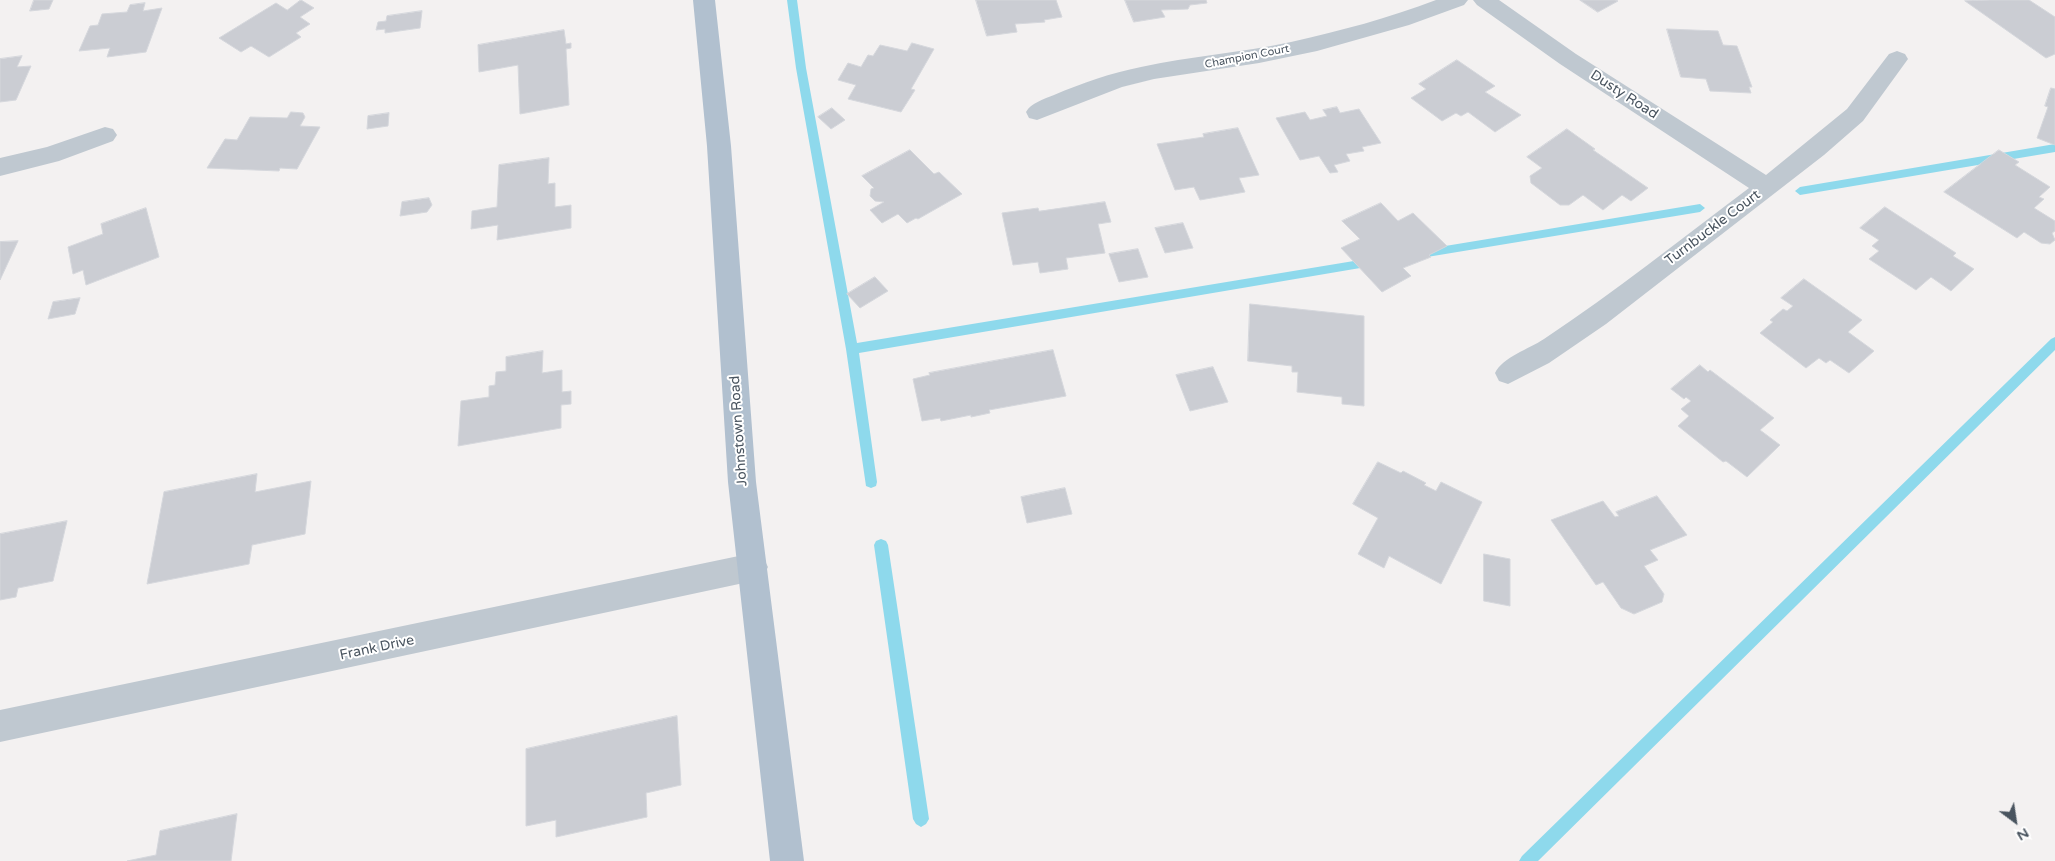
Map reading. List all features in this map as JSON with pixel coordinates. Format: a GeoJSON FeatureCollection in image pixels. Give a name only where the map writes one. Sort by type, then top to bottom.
{"type":"FeatureCollection","features":[{"type":"Feature","properties":{"kind":"main road","name":"Johnstown Road"},"geometry":{"type":"LineString","coordinates":[[704,0],[719,146],[742,482],[787,861]]}},
{"type":"Feature","properties":{"kind":"street","name":"Champion Court"},"geometry":{"type":"LineString","coordinates":[[1037,112],[1082,91],[1131,76],[1231,61],[1329,41],[1417,16],[1457,0]]}},
{"type":"Feature","properties":{"kind":"street","name":"Dusty Road"},"geometry":{"type":"LineString","coordinates":[[1484,0],[1568,59],[1766,187]]}},
{"type":"Feature","properties":{"kind":"street","name":"Turnbuckle Court"},"geometry":{"type":"LineString","coordinates":[[1508,373],[1540,355],[1597,317],[1816,149],[1855,115],[1897,59]]}},
{"type":"Feature","properties":{"kind":"street"},"geometry":{"type":"LineString","coordinates":[[0,167],[51,155],[105,135]]}},
{"type":"Feature","properties":{"kind":"street","name":"Frank Drive"},"geometry":{"type":"LineString","coordinates":[[0,726],[753,567]]}},
{"type":"Feature","properties":{"kind":"building"},"geometry":{"type":"Polygon","coordinates":[[[34,0],[53,0],[49,9],[30,11],[34,0]]]}},
{"type":"Feature","properties":{"kind":"building"},"geometry":{"type":"Polygon","coordinates":[[[301,0],[314,8],[300,17],[310,24],[296,33],[301,37],[269,57],[251,46],[241,52],[219,38],[276,3],[287,10],[301,0]]]}},
{"type":"Feature","properties":{"kind":"building"},"geometry":{"type":"Polygon","coordinates":[[[976,0],[1056,0],[1062,17],[1044,20],[1045,22],[1015,24],[1017,32],[987,36],[976,0]]]}},
{"type":"Feature","properties":{"kind":"building"},"geometry":{"type":"Polygon","coordinates":[[[1125,0],[1206,0],[1207,3],[1190,5],[1188,9],[1161,10],[1165,17],[1134,22],[1125,0]]]}},
{"type":"Feature","properties":{"kind":"building"},"geometry":{"type":"Polygon","coordinates":[[[1580,0],[1615,0],[1618,1],[1598,12],[1580,0]]]}},
{"type":"Feature","properties":{"kind":"building"},"geometry":{"type":"Polygon","coordinates":[[[2029,0],[2055,17],[2055,54],[2046,58],[1965,1],[2029,0]]]}},
{"type":"Feature","properties":{"kind":"building"},"geometry":{"type":"Polygon","coordinates":[[[145,3],[143,11],[162,8],[146,52],[107,57],[110,48],[79,51],[90,26],[98,25],[102,14],[127,12],[130,5],[145,3]]]}},
{"type":"Feature","properties":{"kind":"building"},"geometry":{"type":"Polygon","coordinates":[[[422,11],[420,28],[385,33],[385,29],[376,30],[378,22],[386,21],[387,16],[422,11]]]}},
{"type":"Feature","properties":{"kind":"building"},"geometry":{"type":"Polygon","coordinates":[[[1667,29],[1718,31],[1723,45],[1737,46],[1752,87],[1749,87],[1751,93],[1710,91],[1706,79],[1681,77],[1667,29]]]}},
{"type":"Feature","properties":{"kind":"building"},"geometry":{"type":"Polygon","coordinates":[[[564,30],[566,44],[571,43],[571,48],[566,49],[569,105],[520,114],[518,65],[479,72],[478,45],[564,30]]]}},
{"type":"Feature","properties":{"kind":"building"},"geometry":{"type":"Polygon","coordinates":[[[912,43],[934,49],[911,89],[915,90],[901,112],[848,99],[856,85],[838,80],[848,63],[861,67],[868,55],[873,56],[880,45],[907,51],[912,43]]]}},
{"type":"Feature","properties":{"kind":"building"},"geometry":{"type":"Polygon","coordinates":[[[22,56],[17,67],[31,66],[16,100],[0,102],[0,59],[22,56]]]}},
{"type":"Feature","properties":{"kind":"building"},"geometry":{"type":"Polygon","coordinates":[[[1457,60],[1495,86],[1485,92],[1521,115],[1495,132],[1468,112],[1461,116],[1456,113],[1442,121],[1411,98],[1426,89],[1419,84],[1457,60]]]}},
{"type":"Feature","properties":{"kind":"building"},"geometry":{"type":"Polygon","coordinates":[[[2051,88],[2055,89],[2055,145],[2037,138],[2048,107],[2045,106],[2051,88]]]}},
{"type":"Feature","properties":{"kind":"building"},"geometry":{"type":"Polygon","coordinates":[[[1337,107],[1340,113],[1359,109],[1381,143],[1362,147],[1364,151],[1346,154],[1350,161],[1334,165],[1338,172],[1330,173],[1319,156],[1300,160],[1276,118],[1305,112],[1310,120],[1327,116],[1323,110],[1337,107]]]}},
{"type":"Feature","properties":{"kind":"building"},"geometry":{"type":"Polygon","coordinates":[[[832,108],[845,120],[831,129],[818,117],[832,108]]]}},
{"type":"Feature","properties":{"kind":"building"},"geometry":{"type":"Polygon","coordinates":[[[291,112],[303,113],[305,117],[300,126],[320,127],[297,169],[280,168],[279,171],[207,168],[225,139],[237,140],[250,117],[287,118],[291,112]]]}},
{"type":"Feature","properties":{"kind":"building"},"geometry":{"type":"Polygon","coordinates":[[[389,113],[388,126],[367,129],[368,116],[389,113]]]}},
{"type":"Feature","properties":{"kind":"building"},"geometry":{"type":"Polygon","coordinates":[[[1238,128],[1259,175],[1239,178],[1245,192],[1200,200],[1194,187],[1175,190],[1157,144],[1204,137],[1203,134],[1238,128]]]}},
{"type":"Feature","properties":{"kind":"building"},"geometry":{"type":"Polygon","coordinates":[[[1567,129],[1595,149],[1593,150],[1648,188],[1631,201],[1622,195],[1603,210],[1583,195],[1569,205],[1560,205],[1531,183],[1530,176],[1542,168],[1527,157],[1567,129]]]}},
{"type":"Feature","properties":{"kind":"building"},"geometry":{"type":"Polygon","coordinates":[[[910,150],[934,174],[939,172],[962,194],[918,219],[916,218],[907,223],[898,214],[882,223],[870,210],[884,202],[875,201],[870,196],[871,189],[874,188],[862,176],[910,150]]]}},
{"type":"Feature","properties":{"kind":"building"},"geometry":{"type":"Polygon","coordinates":[[[1999,150],[2019,162],[2015,165],[2050,187],[2039,197],[2044,199],[2034,208],[2055,221],[2055,231],[2052,233],[2055,240],[2050,244],[2041,243],[2024,232],[2017,238],[1944,192],[1999,150]]]}},
{"type":"Feature","properties":{"kind":"building"},"geometry":{"type":"Polygon","coordinates":[[[549,158],[548,184],[555,183],[555,207],[571,205],[571,228],[497,240],[498,225],[471,229],[472,211],[497,207],[499,165],[549,158]]]}},
{"type":"Feature","properties":{"kind":"building"},"geometry":{"type":"Polygon","coordinates":[[[429,198],[432,205],[427,212],[400,216],[402,202],[429,198]]]}},
{"type":"Feature","properties":{"kind":"building"},"geometry":{"type":"Polygon","coordinates":[[[1105,202],[1111,222],[1098,224],[1105,253],[1066,258],[1068,269],[1040,273],[1038,262],[1013,265],[1002,213],[1038,208],[1039,211],[1105,202]]]}},
{"type":"Feature","properties":{"kind":"building"},"geometry":{"type":"Polygon","coordinates":[[[1381,203],[1398,221],[1413,213],[1447,246],[1429,255],[1431,257],[1403,268],[1411,276],[1382,292],[1341,248],[1360,239],[1342,221],[1381,203]]]}},
{"type":"Feature","properties":{"kind":"building"},"geometry":{"type":"Polygon","coordinates":[[[1885,207],[1956,253],[1953,256],[1974,269],[1951,291],[1931,277],[1916,290],[1869,259],[1879,251],[1872,246],[1879,240],[1860,228],[1885,207]]]}},
{"type":"Feature","properties":{"kind":"building"},"geometry":{"type":"Polygon","coordinates":[[[146,208],[159,257],[86,285],[83,270],[73,274],[68,247],[103,234],[101,224],[146,208]]]}},
{"type":"Feature","properties":{"kind":"building"},"geometry":{"type":"Polygon","coordinates":[[[1183,223],[1193,248],[1165,253],[1155,228],[1183,223]]]}},
{"type":"Feature","properties":{"kind":"building"},"geometry":{"type":"Polygon","coordinates":[[[18,241],[0,280],[0,242],[18,241]]]}},
{"type":"Feature","properties":{"kind":"building"},"geometry":{"type":"Polygon","coordinates":[[[1138,249],[1148,277],[1119,282],[1109,254],[1138,249]]]}},
{"type":"Feature","properties":{"kind":"building"},"geometry":{"type":"Polygon","coordinates":[[[875,277],[888,291],[860,308],[847,294],[875,277]]]}},
{"type":"Feature","properties":{"kind":"building"},"geometry":{"type":"Polygon","coordinates":[[[1804,279],[1862,320],[1848,332],[1874,351],[1849,373],[1830,360],[1826,363],[1819,358],[1806,368],[1760,333],[1773,322],[1770,320],[1783,309],[1787,311],[1793,306],[1781,298],[1804,279]]]}},
{"type":"Feature","properties":{"kind":"building"},"geometry":{"type":"Polygon","coordinates":[[[80,298],[75,314],[48,319],[53,302],[80,298]]]}},
{"type":"Feature","properties":{"kind":"building"},"geometry":{"type":"Polygon","coordinates":[[[1250,304],[1364,316],[1364,406],[1342,404],[1342,397],[1297,392],[1298,372],[1292,372],[1292,366],[1248,361],[1250,304]]]}},
{"type":"Feature","properties":{"kind":"building"},"geometry":{"type":"Polygon","coordinates":[[[1053,350],[1066,396],[989,410],[990,413],[971,417],[971,415],[941,421],[940,418],[922,421],[913,379],[930,375],[929,373],[1053,350]]]}},
{"type":"Feature","properties":{"kind":"building"},"geometry":{"type":"Polygon","coordinates":[[[543,351],[542,373],[562,370],[562,392],[571,391],[571,404],[561,405],[561,428],[458,446],[461,401],[489,397],[489,386],[495,385],[496,372],[506,371],[506,357],[543,351]]]}},
{"type":"Feature","properties":{"kind":"building"},"geometry":{"type":"Polygon","coordinates":[[[1700,365],[1708,372],[1710,370],[1774,418],[1760,430],[1780,445],[1747,477],[1726,461],[1723,462],[1678,426],[1689,416],[1681,409],[1691,401],[1686,397],[1684,399],[1671,389],[1700,365]]]}},
{"type":"Feature","properties":{"kind":"building"},"geometry":{"type":"Polygon","coordinates":[[[1213,367],[1228,402],[1190,411],[1176,375],[1213,367]]]}},
{"type":"Feature","properties":{"kind":"building"},"geometry":{"type":"Polygon","coordinates":[[[1378,462],[1401,473],[1403,471],[1426,483],[1424,485],[1436,491],[1441,482],[1482,502],[1441,584],[1389,556],[1384,568],[1358,554],[1378,518],[1353,504],[1378,462]]]}},
{"type":"Feature","properties":{"kind":"building"},"geometry":{"type":"Polygon","coordinates":[[[257,474],[255,492],[311,481],[305,534],[252,545],[249,564],[147,584],[164,492],[257,474]]]}},
{"type":"Feature","properties":{"kind":"building"},"geometry":{"type":"Polygon","coordinates":[[[1065,488],[1072,514],[1027,523],[1021,497],[1065,488]]]}},
{"type":"Feature","properties":{"kind":"building"},"geometry":{"type":"Polygon","coordinates":[[[1657,496],[1687,535],[1650,550],[1658,560],[1644,566],[1664,594],[1662,602],[1634,614],[1621,608],[1603,582],[1596,585],[1551,520],[1603,501],[1615,517],[1619,516],[1616,512],[1657,496]]]}},
{"type":"Feature","properties":{"kind":"building"},"geometry":{"type":"Polygon","coordinates":[[[67,521],[53,581],[18,588],[16,597],[0,600],[0,534],[67,521]]]}},
{"type":"Feature","properties":{"kind":"building"},"geometry":{"type":"Polygon","coordinates":[[[1484,554],[1510,559],[1510,606],[1484,601],[1484,554]]]}},
{"type":"Feature","properties":{"kind":"building"},"geometry":{"type":"Polygon","coordinates":[[[677,716],[681,785],[646,793],[647,817],[556,837],[556,820],[526,826],[526,749],[677,716]]]}},
{"type":"Feature","properties":{"kind":"building"},"geometry":{"type":"Polygon","coordinates":[[[237,814],[231,861],[127,861],[156,855],[160,831],[237,814]]]}},
{"type":"Feature","properties":{"kind":"waterway"},"geometry":{"type":"LineString","coordinates":[[792,0],[801,68],[852,349]]}},
{"type":"Feature","properties":{"kind":"waterway"},"geometry":{"type":"LineString","coordinates":[[1800,191],[2055,148]]}},
{"type":"Feature","properties":{"kind":"waterway"},"geometry":{"type":"LineString","coordinates":[[1421,254],[1700,208]]}},
{"type":"Feature","properties":{"kind":"waterway"},"geometry":{"type":"LineString","coordinates":[[852,349],[1372,262]]}},
{"type":"Feature","properties":{"kind":"waterway"},"geometry":{"type":"LineString","coordinates":[[1527,861],[2055,342]]}},
{"type":"Feature","properties":{"kind":"waterway"},"geometry":{"type":"LineString","coordinates":[[852,349],[871,482]]}},
{"type":"Feature","properties":{"kind":"waterway"},"geometry":{"type":"LineString","coordinates":[[881,545],[921,819]]}}]}
